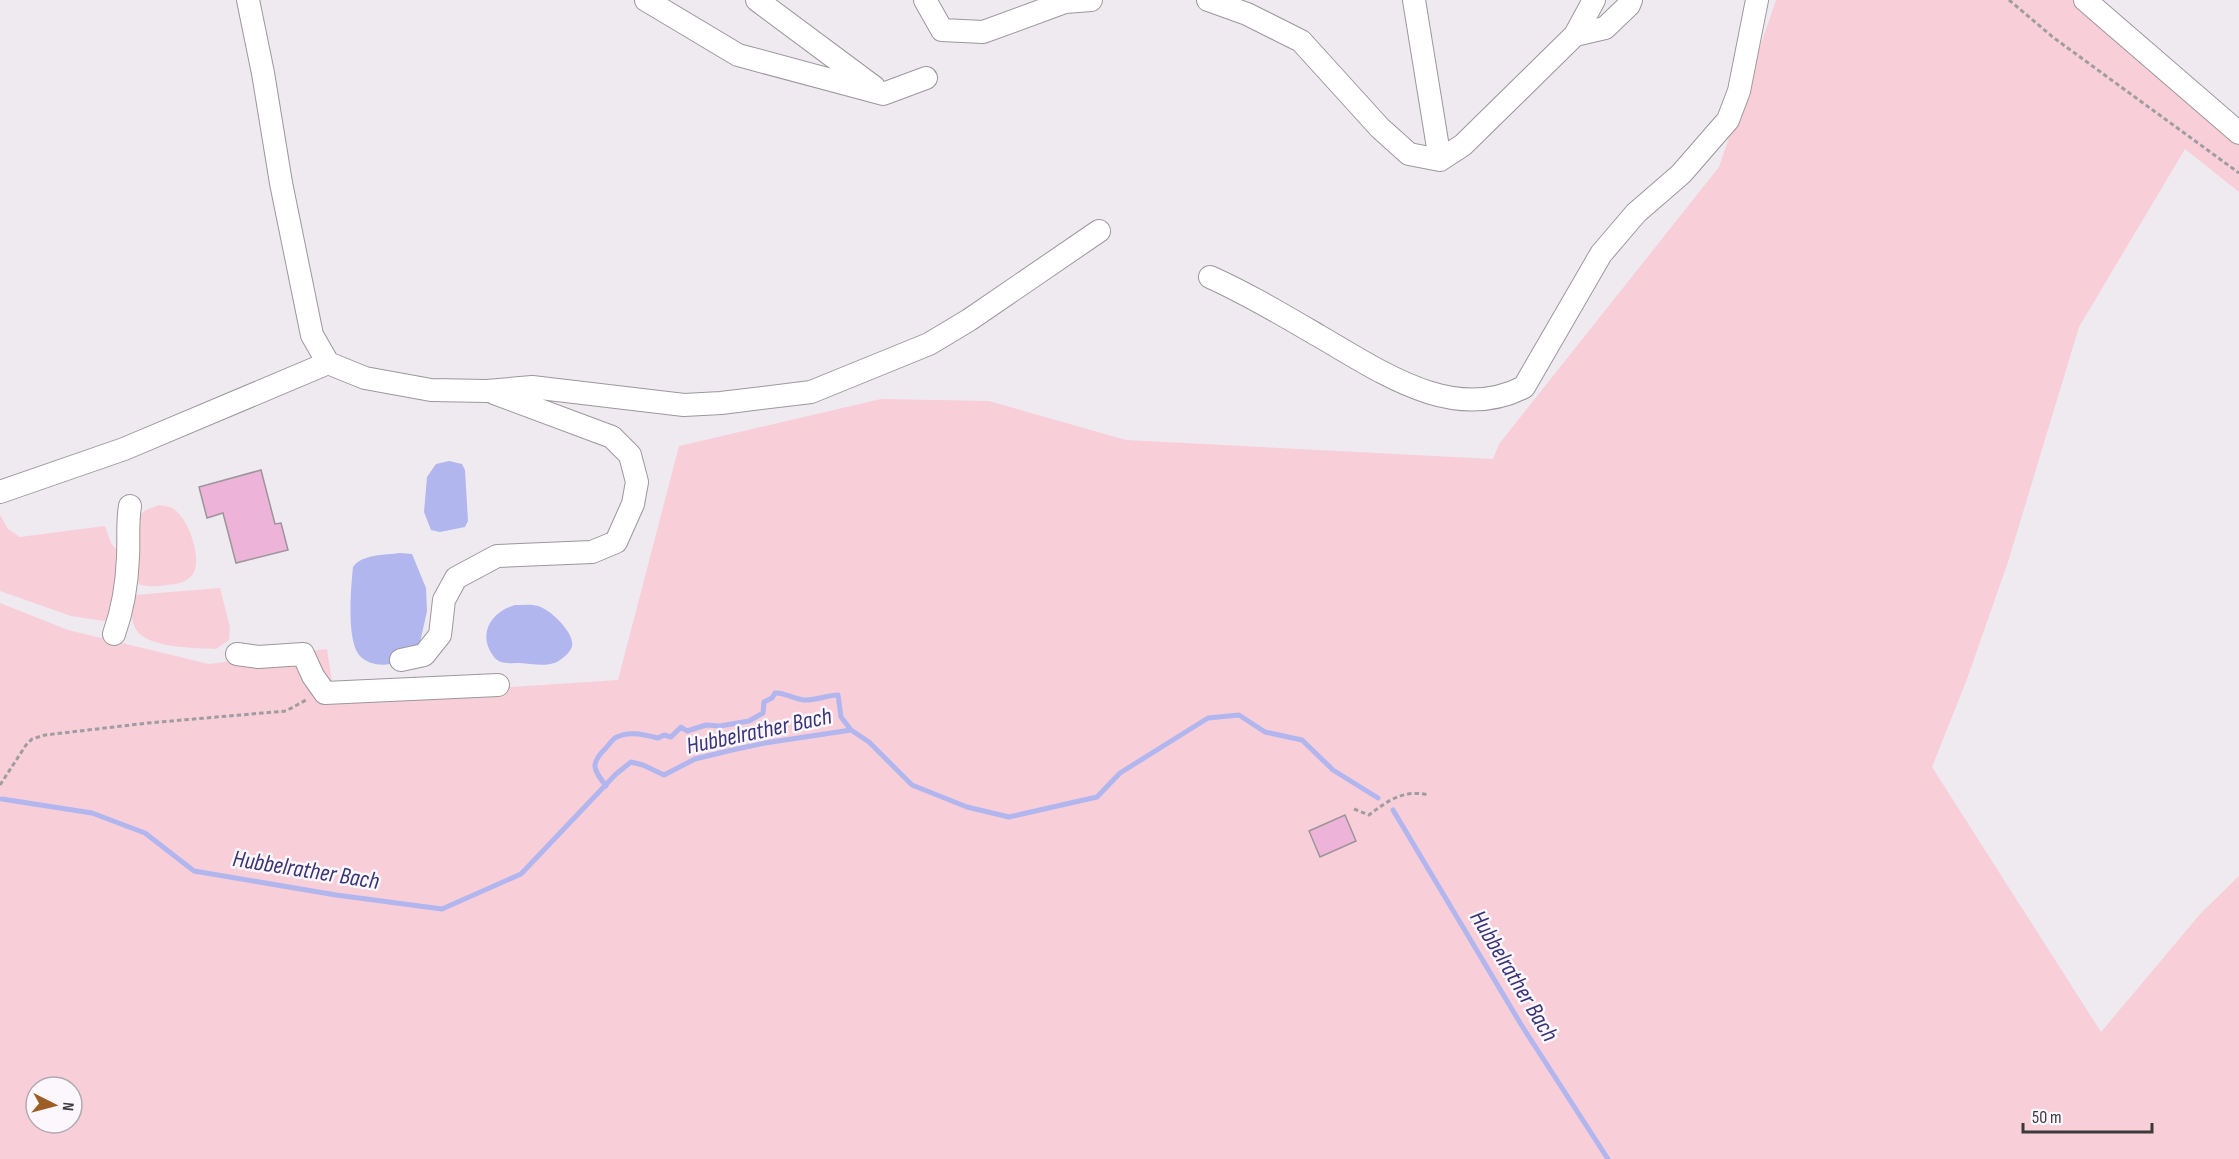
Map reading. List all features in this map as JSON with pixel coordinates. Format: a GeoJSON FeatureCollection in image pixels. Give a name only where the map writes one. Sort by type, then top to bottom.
{"type":"FeatureCollection","features":[{"type":"Feature","properties":{"kind":"street"},"geometry":{"type":"LineString","coordinates":[[248,0],[263,73],[281,183],[312,335],[328,363],[365,378],[431,390],[487,391],[532,387],[684,405],[812,392],[929,344],[969,320],[1099,231]]}},
{"type":"Feature","properties":{"kind":"street"},"geometry":{"type":"LineString","coordinates":[[646,0],[738,55],[883,94],[926,78]]}},
{"type":"Feature","properties":{"kind":"street"},"geometry":{"type":"LineString","coordinates":[[757,0],[883,94]]}},
{"type":"Feature","properties":{"kind":"street"},"geometry":{"type":"LineString","coordinates":[[925,0],[942,30],[983,32],[1065,2],[1091,0]]}},
{"type":"Feature","properties":{"kind":"street"},"geometry":{"type":"LineString","coordinates":[[1208,0],[1247,14],[1301,41],[1380,128],[1409,154],[1440,160],[1463,145],[1575,35],[1594,0]]}},
{"type":"Feature","properties":{"kind":"street"},"geometry":{"type":"LineString","coordinates":[[1414,0],[1440,160]]}},
{"type":"Feature","properties":{"kind":"street"},"geometry":{"type":"LineString","coordinates":[[1575,35],[1605,28],[1629,5],[1631,0]]}},
{"type":"Feature","properties":{"kind":"street"},"geometry":{"type":"LineString","coordinates":[[1210,277],[1246,294],[1372,367],[1428,393],[1486,400],[1506,396],[1524,387],[1601,254],[1636,213],[1681,174],[1728,120],[1739,91],[1757,0]]}},
{"type":"Feature","properties":{"kind":"street"},"geometry":{"type":"LineString","coordinates":[[2085,0],[2239,133]]}},
{"type":"Feature","properties":{"kind":"street"},"geometry":{"type":"LineString","coordinates":[[0,492],[124,449],[328,363]]}},
{"type":"Feature","properties":{"kind":"street"},"geometry":{"type":"LineString","coordinates":[[401,660],[424,655],[440,635],[444,600],[456,578],[497,556],[592,552],[616,542],[633,504],[637,482],[630,455],[612,437],[487,391]]}},
{"type":"Feature","properties":{"kind":"street"},"geometry":{"type":"LineString","coordinates":[[114,634],[123,607],[126,588],[128,541],[126,524],[129,506]]}},
{"type":"Feature","properties":{"kind":"street"},"geometry":{"type":"LineString","coordinates":[[237,654],[258,657],[303,654],[313,676],[325,693],[498,685]]}},
{"type":"Feature","properties":{"kind":"path"},"geometry":{"type":"LineString","coordinates":[[2009,0],[2054,38],[2239,174]]}},
{"type":"Feature","properties":{"kind":"path"},"geometry":{"type":"LineString","coordinates":[[0,785],[26,745],[32,739],[45,735],[286,711],[307,699],[325,693]]}},
{"type":"Feature","properties":{"kind":"path"},"geometry":{"type":"LineString","coordinates":[[1354,809],[1369,814],[1392,798],[1417,793],[1428,795]]}},
{"type":"Feature","properties":{"kind":"shaded area"},"geometry":{"type":"Polygon","coordinates":[[[1776,0],[2073,0],[2185,95],[2239,145],[2239,192],[2185,149],[2079,327],[2008,562],[1967,679],[1932,767],[2101,1032],[2201,913],[2239,876],[2239,1159],[0,1159],[0,603],[68,630],[209,664],[327,649],[334,695],[388,695],[618,680],[679,446],[881,399],[989,401],[1126,440],[1493,459],[1499,444],[1719,167],[1776,0]]]}},
{"type":"Feature","properties":{"kind":"shaded area"},"geometry":{"type":"Polygon","coordinates":[[[159,505],[172,508],[184,520],[195,550],[195,568],[190,578],[181,583],[146,586],[139,584],[135,570],[134,519],[146,510],[159,505]]]}},
{"type":"Feature","properties":{"kind":"shaded area"},"geometry":{"type":"Polygon","coordinates":[[[0,515],[8,529],[20,537],[105,526],[111,543],[121,555],[113,615],[104,621],[71,616],[0,591],[0,515]]]}},
{"type":"Feature","properties":{"kind":"shaded area"},"geometry":{"type":"Polygon","coordinates":[[[220,588],[230,627],[229,640],[216,649],[177,647],[157,643],[141,635],[134,626],[132,611],[134,595],[220,588]]]}},
{"type":"Feature","properties":{"kind":"water"},"geometry":{"type":"Polygon","coordinates":[[[449,461],[462,464],[465,470],[468,521],[465,527],[440,532],[431,530],[424,512],[427,477],[436,464],[449,461]]]}},
{"type":"Feature","properties":{"kind":"water"},"geometry":{"type":"Polygon","coordinates":[[[400,553],[412,554],[426,588],[427,611],[419,647],[396,655],[390,664],[374,664],[360,656],[353,639],[350,613],[353,567],[368,557],[400,553]]]}},
{"type":"Feature","properties":{"kind":"water"},"geometry":{"type":"Polygon","coordinates":[[[515,605],[538,606],[555,617],[570,635],[572,646],[568,653],[557,662],[538,665],[506,663],[497,660],[489,649],[487,641],[489,625],[499,613],[515,605]]]}},
{"type":"Feature","properties":{"kind":"building"},"geometry":{"type":"Polygon","coordinates":[[[261,470],[275,524],[281,523],[288,550],[236,563],[223,513],[207,518],[199,487],[261,470]]]}},
{"type":"Feature","properties":{"kind":"building"},"geometry":{"type":"Polygon","coordinates":[[[1345,815],[1356,841],[1320,857],[1309,831],[1345,815]]]}},
{"type":"Feature","properties":{"kind":"waterway"},"geometry":{"type":"LineString","coordinates":[[606,786],[596,771],[595,763],[615,738],[631,734],[658,738],[664,735],[671,737],[681,727],[687,731],[706,725],[720,726],[749,721],[763,713],[764,702],[772,698],[775,693],[804,700],[838,695],[841,717],[851,730]]}},
{"type":"Feature","properties":{"kind":"waterway","name":"Hubbelrather Bach"},"geometry":{"type":"LineString","coordinates":[[2,799],[92,813],[145,833],[194,871],[336,895],[442,909],[521,874],[616,774],[631,762],[664,775],[695,759],[732,750],[851,730],[869,742],[912,785],[967,807],[1009,817],[1097,797],[1120,773],[1208,718],[1239,715],[1265,732],[1302,740],[1333,770],[1378,798]]}},
{"type":"Feature","properties":{"kind":"waterway","name":"Hubbelrather Bach"},"geometry":{"type":"LineString","coordinates":[[1393,810],[1522,1026],[1608,1159]]}}]}
